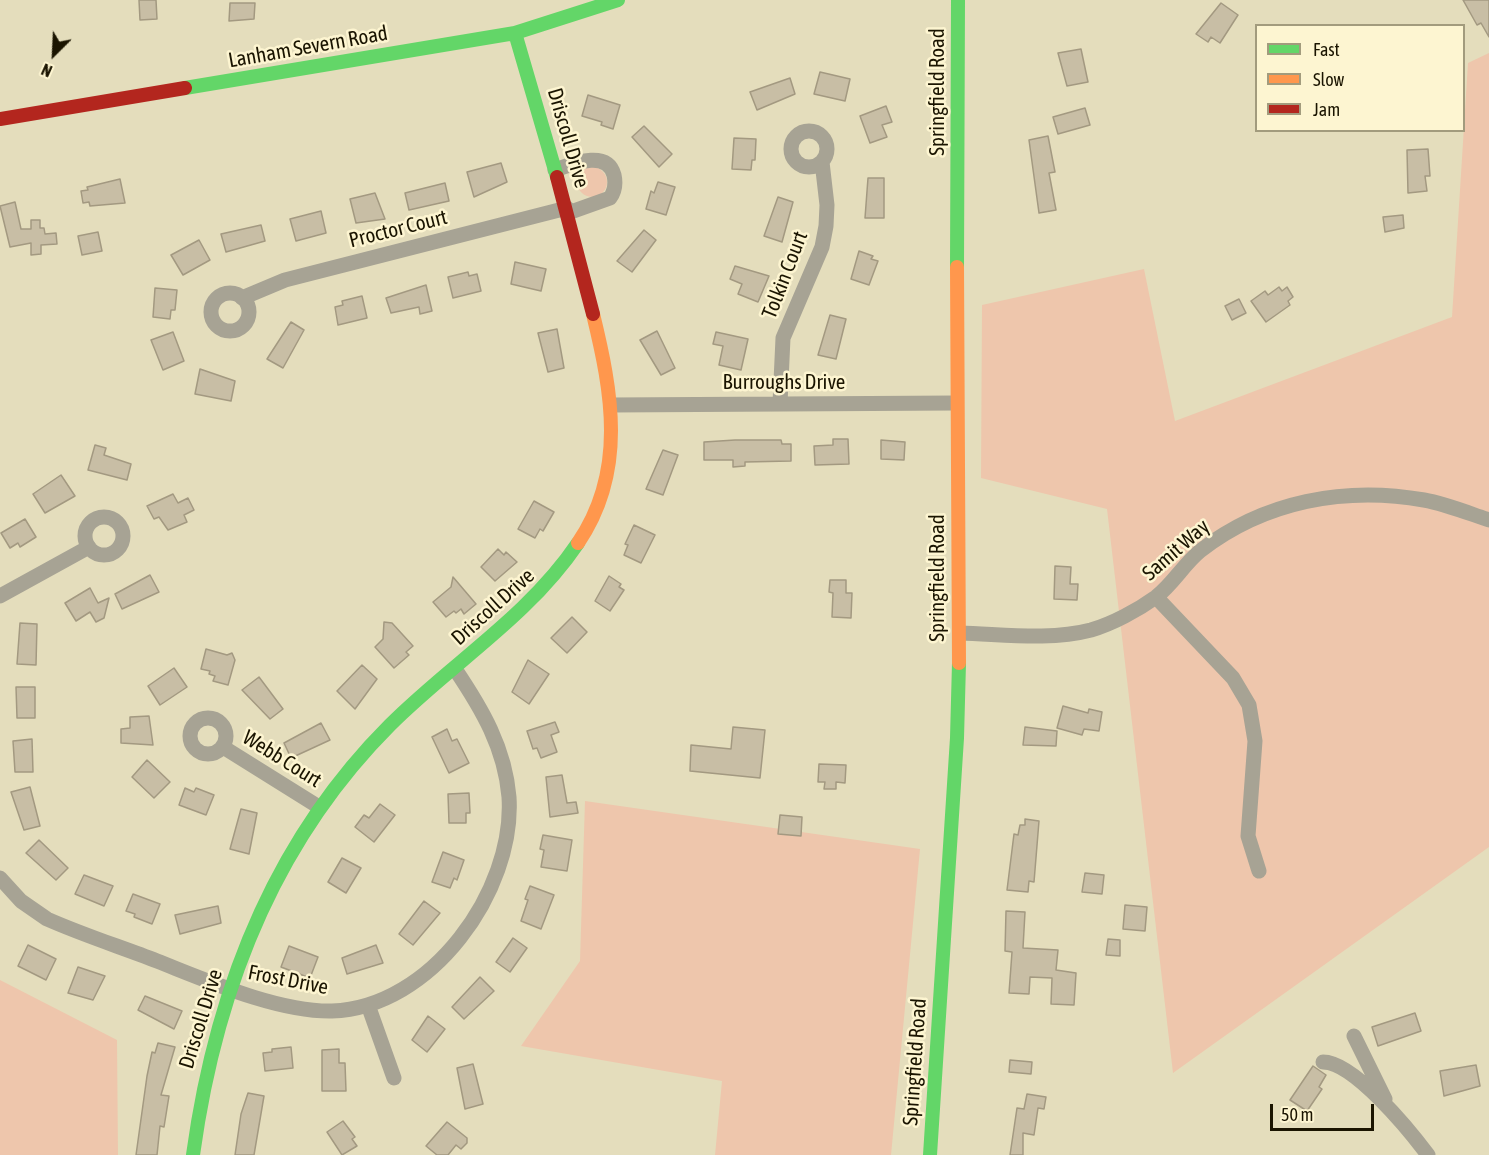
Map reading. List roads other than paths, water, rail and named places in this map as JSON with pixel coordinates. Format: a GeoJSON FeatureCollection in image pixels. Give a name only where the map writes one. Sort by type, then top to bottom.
{"type":"FeatureCollection","features":[{"type":"Feature","properties":{"kind":"street","name":"Lanham Severn Road"},"geometry":{"type":"LineString","coordinates":[[0,119],[515,33],[618,0]]}},
{"type":"Feature","properties":{"kind":"street","name":"Springfield Road"},"geometry":{"type":"LineString","coordinates":[[930,1155],[957,738],[960,633],[956,403],[958,0]]}},
{"type":"Feature","properties":{"kind":"street","name":"Driscoll Drive"},"geometry":{"type":"LineString","coordinates":[[193,1155],[204,1078],[230,989],[270,897],[319,807],[390,725],[550,583],[578,550],[599,504],[612,442],[611,405],[567,211],[515,33]]}},
{"type":"Feature","properties":{"kind":"street","name":"Proctor Court"},"geometry":{"type":"LineString","coordinates":[[242,298],[285,280],[567,211],[610,198],[615,185],[614,175],[605,163],[595,160],[555,170]]}},
{"type":"Feature","properties":{"kind":"street","name":"Tolkin Court"},"geometry":{"type":"LineString","coordinates":[[780,403],[783,338],[822,247],[826,226],[827,205],[822,162]]}},
{"type":"Feature","properties":{"kind":"street","name":"Burroughs Drive"},"geometry":{"type":"LineString","coordinates":[[611,405],[956,403]]}},
{"type":"Feature","properties":{"kind":"street","name":"Samit Way"},"geometry":{"type":"LineString","coordinates":[[960,633],[1047,636],[1091,630],[1129,613],[1156,597],[1199,552],[1244,522],[1300,501],[1372,495],[1425,500],[1489,520]]}},
{"type":"Feature","properties":{"kind":"street"},"geometry":{"type":"LineString","coordinates":[[0,596],[89,547]]}},
{"type":"Feature","properties":{"kind":"street"},"geometry":{"type":"LineString","coordinates":[[1156,597],[1233,678],[1249,705],[1255,741],[1248,836],[1259,871]]}},
{"type":"Feature","properties":{"kind":"street","name":"Frost Drive"},"geometry":{"type":"LineString","coordinates":[[0,878],[21,901],[47,919],[230,989],[307,1009],[331,1011],[368,1005],[412,982],[448,951],[477,915],[500,867],[509,815],[502,758],[483,710],[455,669]]}},
{"type":"Feature","properties":{"kind":"street","name":"Webb Court"},"geometry":{"type":"LineString","coordinates":[[223,747],[319,807]]}},
{"type":"Feature","properties":{"kind":"street"},"geometry":{"type":"LineString","coordinates":[[368,1005],[393,1078]]}},
{"type":"Feature","properties":{"kind":"street"},"geometry":{"type":"LineString","coordinates":[[1354,1036],[1388,1104],[1428,1155]]}},
{"type":"Feature","properties":{"kind":"street"},"geometry":{"type":"LineString","coordinates":[[1323,1062],[1337,1065],[1388,1104]]}}]}
